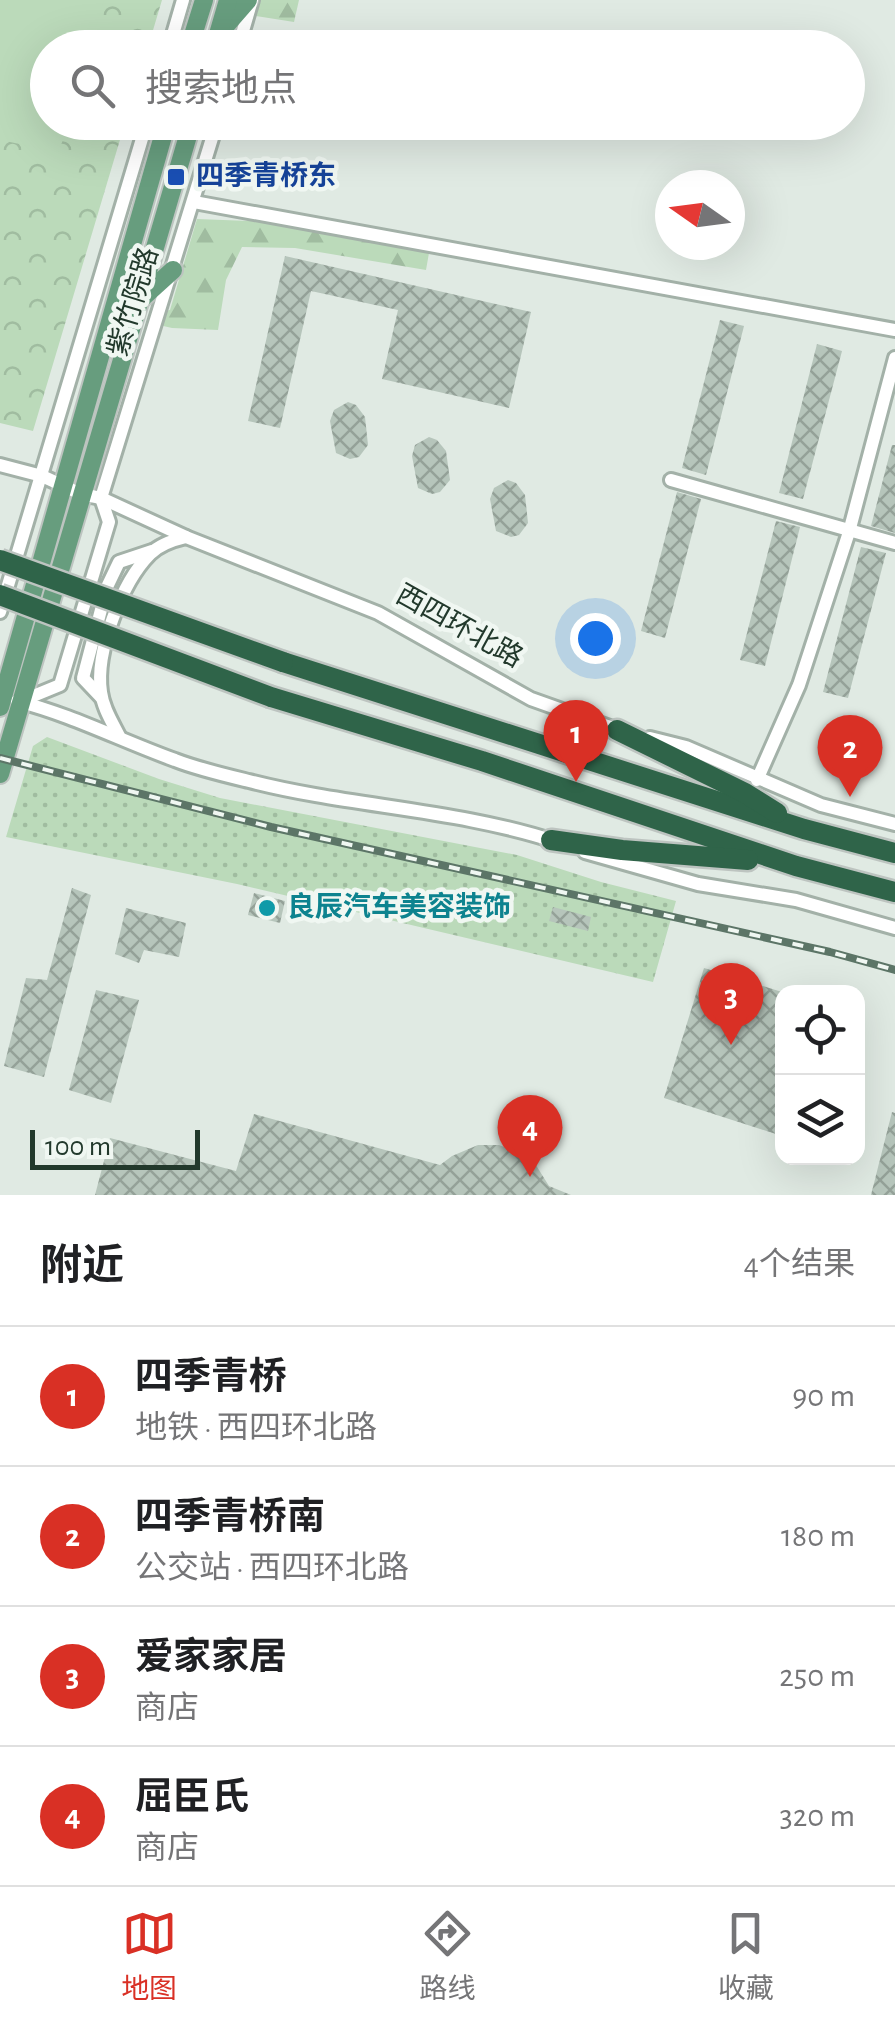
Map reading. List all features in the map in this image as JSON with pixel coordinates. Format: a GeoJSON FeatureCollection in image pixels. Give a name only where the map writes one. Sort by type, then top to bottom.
{"type":"FeatureCollection","features":[{"type":"Feature","properties":{"kind":"highway"},"geometry":{"type":"LineString","coordinates":[[0,560],[283,662],[804,830],[895,853]]}},
{"type":"Feature","properties":{"kind":"highway"},"geometry":{"type":"LineString","coordinates":[[0,596],[271,697],[482,761],[796,866],[895,892]]}},
{"type":"Feature","properties":{"kind":"highway"},"geometry":{"type":"LineString","coordinates":[[617,730],[744,793],[804,830]]}},
{"type":"Feature","properties":{"kind":"highway"},"geometry":{"type":"LineString","coordinates":[[551,840],[796,866]]}},
{"type":"Feature","properties":{"kind":"main road"},"geometry":{"type":"LineString","coordinates":[[195,30],[204,0]]}},
{"type":"Feature","properties":{"kind":"main road"},"geometry":{"type":"LineString","coordinates":[[219,30],[228,0]]}},
{"type":"Feature","properties":{"kind":"main road"},"geometry":{"type":"LineString","coordinates":[[225,30],[250,0]]}},
{"type":"Feature","properties":{"kind":"main road","name":"紫竹院路"},"geometry":{"type":"LineString","coordinates":[[4,693],[162,140]]}},
{"type":"Feature","properties":{"kind":"main road","name":"紫竹院路"},"geometry":{"type":"LineString","coordinates":[[4,693],[81,494],[187,140]]}},
{"type":"Feature","properties":{"kind":"main road"},"geometry":{"type":"LineString","coordinates":[[140,300],[173,270]]}},
{"type":"Feature","properties":{"kind":"main road"},"geometry":{"type":"LineString","coordinates":[[0,774],[4,693]]}},
{"type":"Feature","properties":{"kind":"street"},"geometry":{"type":"LineString","coordinates":[[174,30],[183,0]]}},
{"type":"Feature","properties":{"kind":"street"},"geometry":{"type":"LineString","coordinates":[[242,30],[250,0]]}},
{"type":"Feature","properties":{"kind":"street","name":"紫竹院路"},"geometry":{"type":"LineString","coordinates":[[0,612],[142,140]]}},
{"type":"Feature","properties":{"kind":"street","name":"紫竹院路"},"geometry":{"type":"LineString","coordinates":[[4,693],[60,685],[109,522],[101,498],[212,140]]}},
{"type":"Feature","properties":{"kind":"street"},"geometry":{"type":"LineString","coordinates":[[194,202],[895,330]]}},
{"type":"Feature","properties":{"kind":"street"},"geometry":{"type":"LineString","coordinates":[[757,780],[799,686],[849,532],[895,358]]}},
{"type":"Feature","properties":{"kind":"street","name":"西四环北路"},"geometry":{"type":"LineString","coordinates":[[0,465],[101,498],[186,537],[378,612],[532,699],[617,730],[686,747],[757,780],[846,813],[895,824]]}},
{"type":"Feature","properties":{"kind":"street"},"geometry":{"type":"LineString","coordinates":[[670,480],[895,543]]}},
{"type":"Feature","properties":{"kind":"street"},"geometry":{"type":"LineString","coordinates":[[120,736],[101,698],[101,662],[114,619],[132,577],[152,552],[186,537]]}},
{"type":"Feature","properties":{"kind":"street"},"geometry":{"type":"LineString","coordinates":[[4,693],[176,760],[252,782],[490,824],[698,884],[796,900],[895,928]]}},
{"type":"Feature","properties":{"kind":"green space"},"geometry":{"type":"Polygon","coordinates":[[[0,0],[162,0],[153,30],[30,30],[30,140],[120,140],[33,431],[0,423],[0,0]]]}},
{"type":"Feature","properties":{"kind":"green space"},"geometry":{"type":"Polygon","coordinates":[[[0,0],[104,0],[95,30],[30,30],[30,140],[63,140],[59,152],[0,140],[0,0]]]}},
{"type":"Feature","properties":{"kind":"green space"},"geometry":{"type":"Polygon","coordinates":[[[261,0],[299,0],[294,22],[256,16],[261,0]]]}},
{"type":"Feature","properties":{"kind":"green space"},"geometry":{"type":"Polygon","coordinates":[[[197,219],[279,222],[429,253],[426,270],[295,248],[242,247],[226,280],[218,330],[159,325],[163,311],[170,310],[197,219]]]}},
{"type":"Feature","properties":{"kind":"green space"},"geometry":{"type":"Polygon","coordinates":[[[47,737],[220,798],[517,855],[676,901],[653,982],[237,884],[6,837],[33,746],[47,737]]]}},
{"type":"Feature","properties":{"kind":"building"},"geometry":{"type":"Polygon","coordinates":[[[285,256],[531,312],[509,408],[382,379],[398,310],[311,291],[280,428],[248,421],[285,256]]]}},
{"type":"Feature","properties":{"kind":"building"},"geometry":{"type":"Polygon","coordinates":[[[720,320],[744,326],[706,475],[682,468],[720,320]]]}},
{"type":"Feature","properties":{"kind":"building"},"geometry":{"type":"Polygon","coordinates":[[[817,344],[842,351],[803,499],[779,493],[817,344]]]}},
{"type":"Feature","properties":{"kind":"building"},"geometry":{"type":"Polygon","coordinates":[[[348,402],[356,405],[365,417],[368,445],[359,457],[350,459],[336,453],[330,421],[334,410],[348,402]]]}},
{"type":"Feature","properties":{"kind":"building"},"geometry":{"type":"Polygon","coordinates":[[[429,437],[446,451],[450,480],[440,492],[432,494],[418,488],[412,456],[415,445],[429,437]]]}},
{"type":"Feature","properties":{"kind":"building"},"geometry":{"type":"Polygon","coordinates":[[[895,445],[895,533],[871,526],[895,445]]]}},
{"type":"Feature","properties":{"kind":"building"},"geometry":{"type":"Polygon","coordinates":[[[508,480],[516,483],[525,495],[528,523],[519,535],[511,537],[496,531],[490,499],[494,488],[508,480]]]}},
{"type":"Feature","properties":{"kind":"building"},"geometry":{"type":"Polygon","coordinates":[[[677,492],[701,499],[665,638],[641,631],[677,492]]]}},
{"type":"Feature","properties":{"kind":"building"},"geometry":{"type":"Polygon","coordinates":[[[776,521],[800,527],[765,666],[740,660],[776,521]]]}},
{"type":"Feature","properties":{"kind":"building"},"geometry":{"type":"Polygon","coordinates":[[[861,547],[886,553],[848,698],[823,692],[861,547]]]}},
{"type":"Feature","properties":{"kind":"building"},"geometry":{"type":"Polygon","coordinates":[[[72,888],[91,895],[44,1077],[4,1066],[26,978],[47,980],[72,888]]]}},
{"type":"Feature","properties":{"kind":"building","name":"良辰汽车美容装饰"},"geometry":{"type":"Polygon","coordinates":[[[254,893],[285,901],[280,923],[248,915],[254,893]]]}},
{"type":"Feature","properties":{"kind":"building"},"geometry":{"type":"Polygon","coordinates":[[[553,907],[591,917],[588,931],[549,921],[553,907]]]}},
{"type":"Feature","properties":{"kind":"building"},"geometry":{"type":"Polygon","coordinates":[[[126,908],[186,923],[179,957],[144,950],[139,963],[115,954],[126,908]]]}},
{"type":"Feature","properties":{"kind":"building"},"geometry":{"type":"Polygon","coordinates":[[[704,968],[775,990],[775,1134],[664,1098],[704,968]]]}},
{"type":"Feature","properties":{"kind":"building"},"geometry":{"type":"Polygon","coordinates":[[[96,990],[139,1000],[111,1103],[69,1090],[96,990]]]}},
{"type":"Feature","properties":{"kind":"building"},"geometry":{"type":"Polygon","coordinates":[[[892,1112],[895,1195],[871,1195],[892,1112]]]}},
{"type":"Feature","properties":{"kind":"building"},"geometry":{"type":"Polygon","coordinates":[[[254,1114],[440,1165],[478,1145],[499,1145],[523,1154],[534,1162],[549,1186],[571,1195],[95,1195],[110,1138],[236,1171],[254,1114]]]}},
{"type":"Feature","properties":{"kind":"railway"},"geometry":{"type":"LineString","coordinates":[[0,758],[271,827],[830,952],[895,970]]}},
{"type":"Feature","properties":{"kind":"place","name":"四季青桥东"},"geometry":{"type":"Point","coordinates":[176,177]}},
{"type":"Feature","properties":{"kind":"place","name":"四季青桥"},"geometry":{"type":"Point","coordinates":[576,782]}},
{"type":"Feature","properties":{"kind":"place","name":"四季青桥南"},"geometry":{"type":"Point","coordinates":[850,797]}},
{"type":"Feature","properties":{"kind":"place","name":"良辰汽车美容装饰"},"geometry":{"type":"Point","coordinates":[267,908]}},
{"type":"Feature","properties":{"kind":"place","name":"爱家家居"},"geometry":{"type":"Point","coordinates":[731,1045]}},
{"type":"Feature","properties":{"kind":"place","name":"屈臣氏"},"geometry":{"type":"Point","coordinates":[530,1177]}}]}
